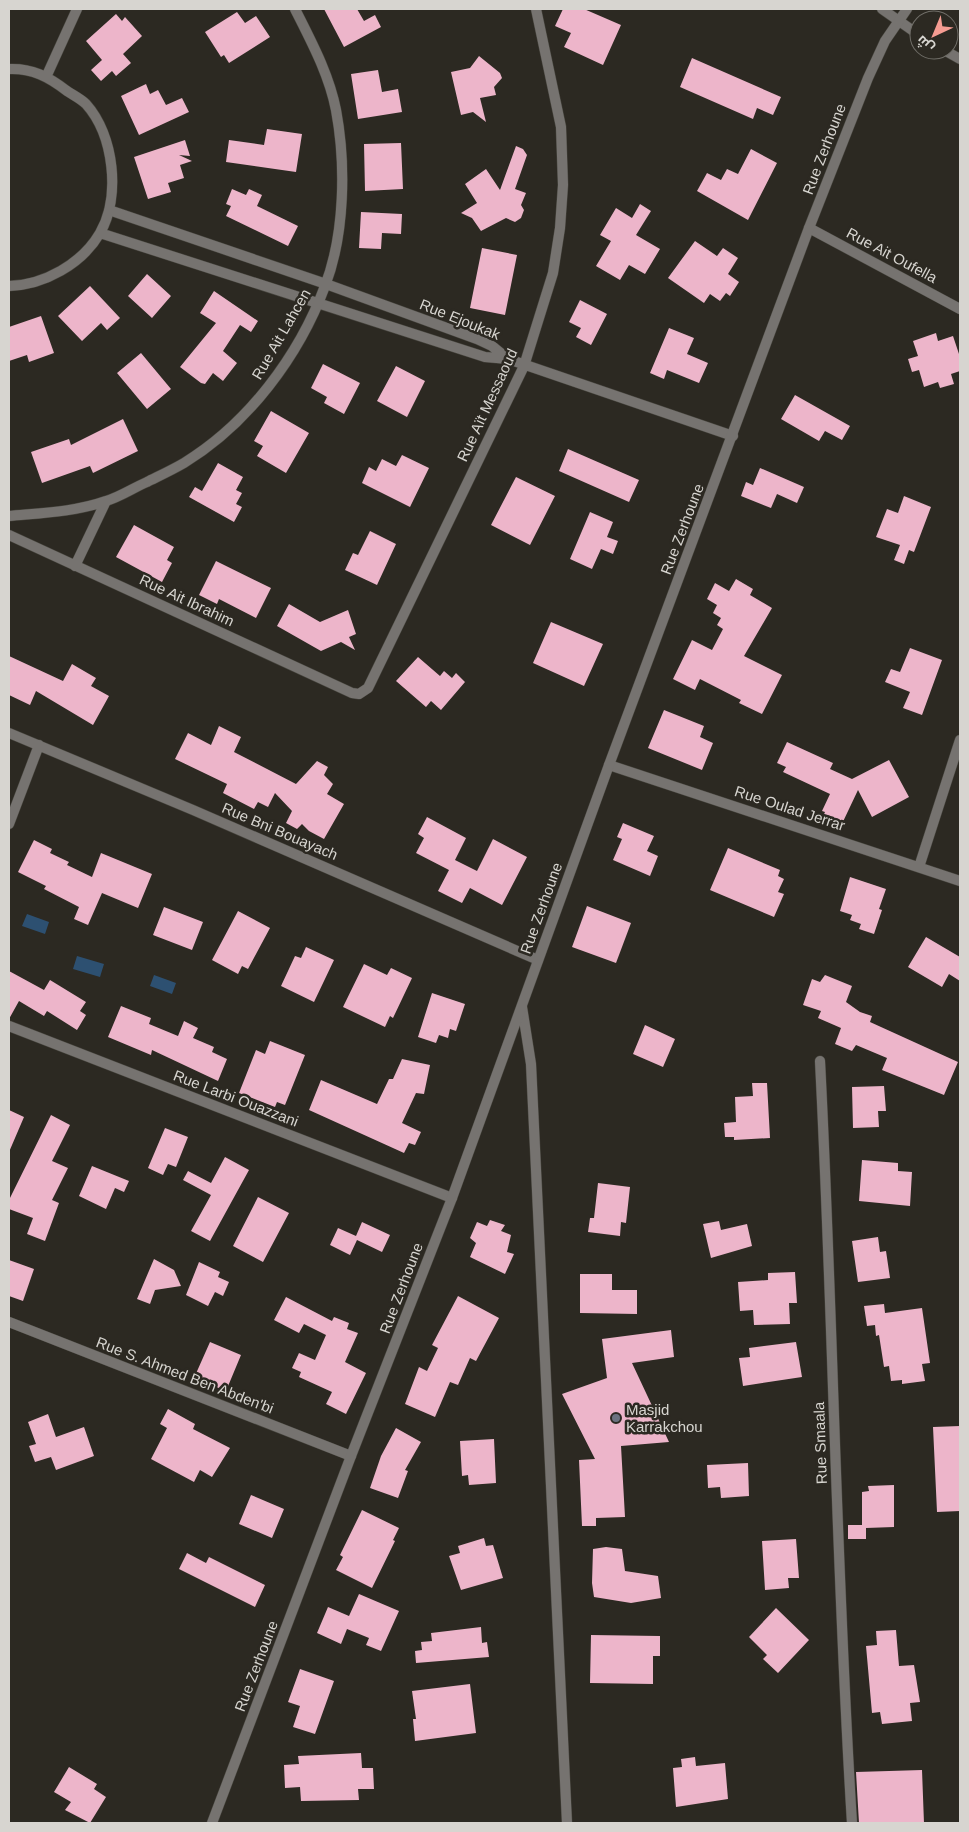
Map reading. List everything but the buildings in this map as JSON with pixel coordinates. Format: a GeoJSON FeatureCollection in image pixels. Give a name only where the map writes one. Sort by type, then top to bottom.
{"type":"FeatureCollection","features":[{"type":"Feature","properties":{"kind":"street"},"geometry":{"type":"LineString","coordinates":[[47,75],[77,9]]}},
{"type":"Feature","properties":{"kind":"street","name":"Rue Ait Lahcen"},"geometry":{"type":"LineString","coordinates":[[9,516],[54,512],[106,501],[184,464],[244,416],[271,384],[318,303],[326,284],[336,240],[341,201],[342,155],[335,108],[316,49],[295,9]]}},
{"type":"Feature","properties":{"kind":"street","name":"Rue Aït Messaoud"},"geometry":{"type":"LineString","coordinates":[[352,692],[359,694],[368,688],[524,366],[553,273],[560,228],[563,185],[562,127],[536,9]]}},
{"type":"Feature","properties":{"kind":"street"},"geometry":{"type":"LineString","coordinates":[[882,9],[909,29]]}},
{"type":"Feature","properties":{"kind":"street","name":"Rue Zerhoune"},"geometry":{"type":"LineString","coordinates":[[212,1823],[351,1456],[452,1198],[609,765],[809,228],[868,78],[885,41],[907,9]]}},
{"type":"Feature","properties":{"kind":"street"},"geometry":{"type":"LineString","coordinates":[[9,69],[20,68],[47,75],[86,105],[106,138],[113,177],[109,210],[100,233],[77,259],[52,276],[23,286],[9,286]]}},
{"type":"Feature","properties":{"kind":"street","name":"Rue Ejoukak"},"geometry":{"type":"LineString","coordinates":[[109,210],[326,284],[477,339],[492,346],[508,359]]}},
{"type":"Feature","properties":{"kind":"street","name":"Rue Ait Oufella"},"geometry":{"type":"LineString","coordinates":[[809,228],[960,309]]}},
{"type":"Feature","properties":{"kind":"street","name":"Rue Ejoukak"},"geometry":{"type":"LineString","coordinates":[[100,233],[485,357],[508,359]]}},
{"type":"Feature","properties":{"kind":"street"},"geometry":{"type":"LineString","coordinates":[[508,359],[733,436]]}},
{"type":"Feature","properties":{"kind":"street"},"geometry":{"type":"LineString","coordinates":[[75,566],[106,501]]}},
{"type":"Feature","properties":{"kind":"street","name":"Rue Ait Ibrahim"},"geometry":{"type":"LineString","coordinates":[[9,535],[352,692]]}},
{"type":"Feature","properties":{"kind":"street","name":"Rue Bni Bouayach"},"geometry":{"type":"LineString","coordinates":[[9,733],[39,744],[538,960]]}},
{"type":"Feature","properties":{"kind":"street"},"geometry":{"type":"LineString","coordinates":[[919,867],[960,740]]}},
{"type":"Feature","properties":{"kind":"street"},"geometry":{"type":"LineString","coordinates":[[9,824],[39,744]]}},
{"type":"Feature","properties":{"kind":"street","name":"Rue Oulad Jerrar"},"geometry":{"type":"LineString","coordinates":[[609,765],[960,881]]}},
{"type":"Feature","properties":{"kind":"street"},"geometry":{"type":"LineString","coordinates":[[522,1007],[531,1064],[567,1823]]}},
{"type":"Feature","properties":{"kind":"street","name":"Rue Larbi Ouazzani"},"geometry":{"type":"LineString","coordinates":[[9,1026],[452,1198]]}},
{"type":"Feature","properties":{"kind":"street","name":"Rue Smaala"},"geometry":{"type":"LineString","coordinates":[[820,1061],[829,1242],[839,1557],[852,1823]]}},
{"type":"Feature","properties":{"kind":"street","name":"Rue S. Ahmed Ben Abden'bi"},"geometry":{"type":"LineString","coordinates":[[9,1322],[351,1456]]}},
{"type":"Feature","properties":{"kind":"water"},"geometry":{"type":"Polygon","coordinates":[[[27,914],[49,922],[45,934],[22,926],[27,914]]]}},
{"type":"Feature","properties":{"kind":"water"},"geometry":{"type":"Polygon","coordinates":[[[77,956],[104,964],[100,977],[73,969],[77,956]]]}},
{"type":"Feature","properties":{"kind":"water"},"geometry":{"type":"Polygon","coordinates":[[[154,975],[176,983],[172,994],[150,986],[154,975]]]}},
{"type":"Feature","properties":{"kind":"place","name":"Masjid Karrakchou"},"geometry":{"type":"Point","coordinates":[616,1418]}}]}
